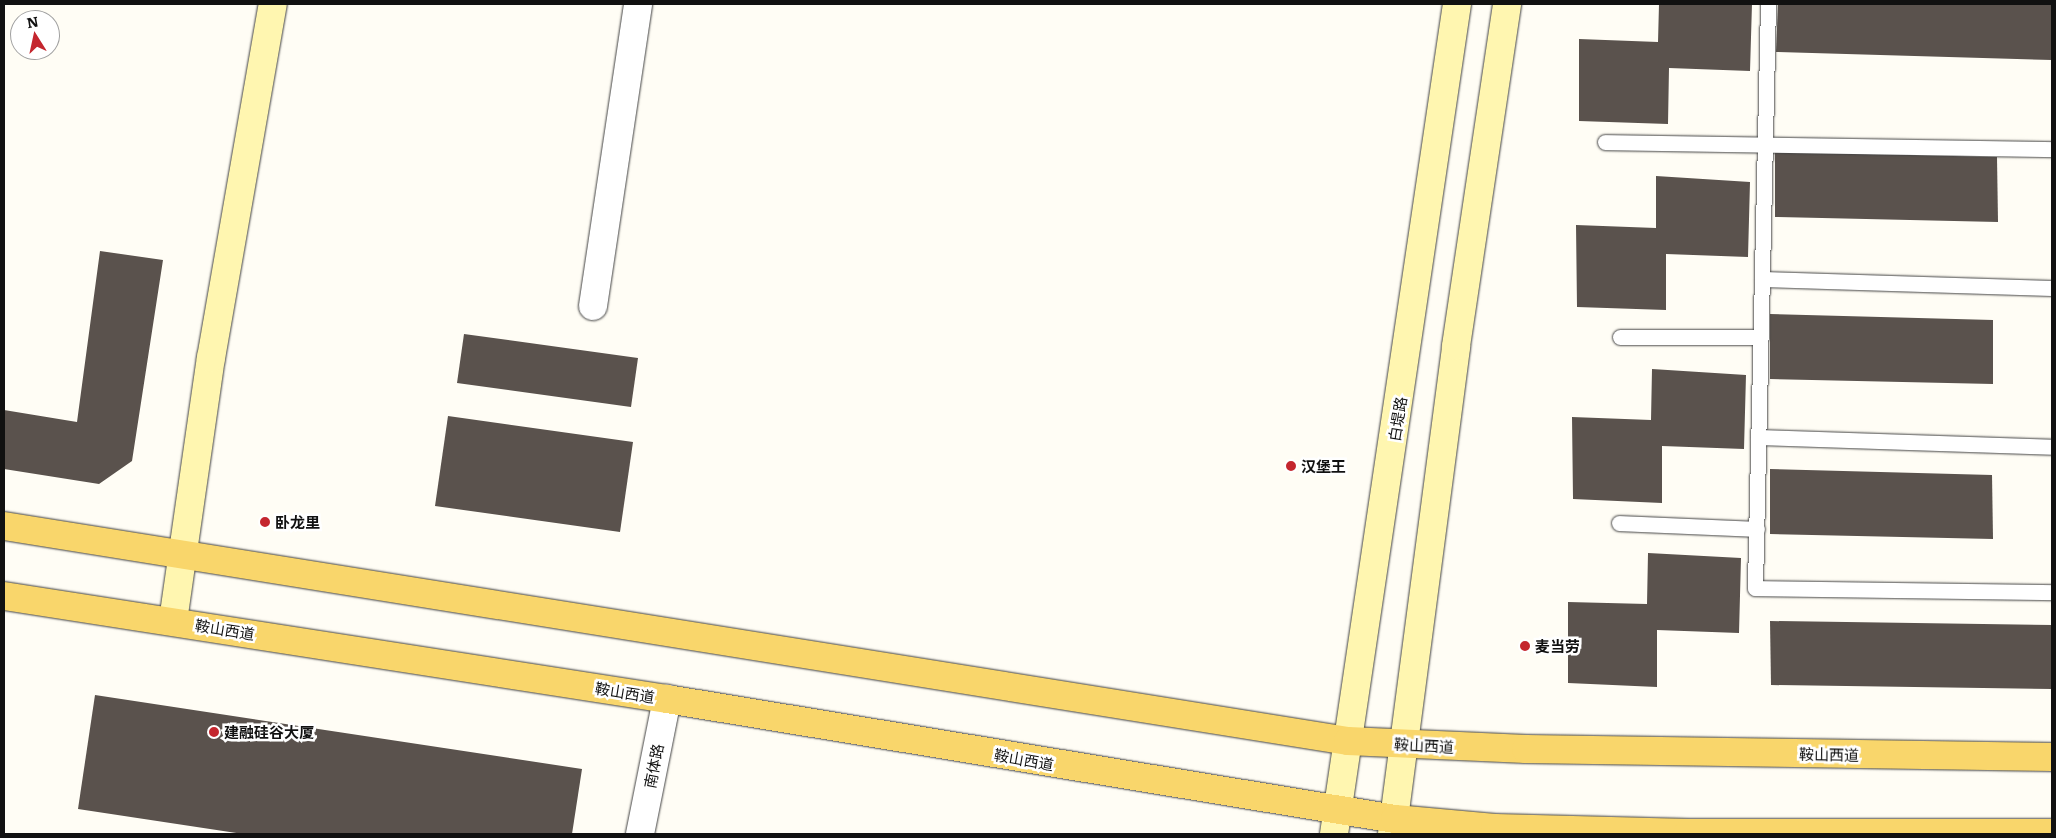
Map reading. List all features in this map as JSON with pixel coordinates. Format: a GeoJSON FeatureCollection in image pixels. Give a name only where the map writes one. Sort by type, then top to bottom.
{"type":"FeatureCollection","features":[{"type":"Feature","properties":{"kind":"main road"},"geometry":{"type":"LineString","coordinates":[[173,621],[210,358],[273,4]]}},
{"type":"Feature","properties":{"kind":"main road","name":"白堤路"},"geometry":{"type":"LineString","coordinates":[[1336,823],[1457,4]]}},
{"type":"Feature","properties":{"kind":"main road"},"geometry":{"type":"LineString","coordinates":[[1394,827],[1456,346],[1507,4]]}},
{"type":"Feature","properties":{"kind":"main road","name":"鞍山西道"},"geometry":{"type":"LineString","coordinates":[[4,526],[1348,741],[1406,744],[2052,757]]}},
{"type":"Feature","properties":{"kind":"main road","name":"鞍山西道"},"geometry":{"type":"LineString","coordinates":[[4,596],[666,698],[1336,823],[1394,827],[1688,834],[2052,833]]}},
{"type":"Feature","properties":{"kind":"street"},"geometry":{"type":"LineString","coordinates":[[593,306],[638,4]]}},
{"type":"Feature","properties":{"kind":"street","name":"南体路"},"geometry":{"type":"LineString","coordinates":[[640,834],[666,698]]}},
{"type":"Feature","properties":{"kind":"lane"},"geometry":{"type":"LineString","coordinates":[[1768,4],[1755,588],[2052,592]]}},
{"type":"Feature","properties":{"kind":"lane"},"geometry":{"type":"LineString","coordinates":[[1605,142],[1765,142],[2052,149]]}},
{"type":"Feature","properties":{"kind":"lane"},"geometry":{"type":"LineString","coordinates":[[1762,279],[2052,288]]}},
{"type":"Feature","properties":{"kind":"lane"},"geometry":{"type":"LineString","coordinates":[[1620,337],[1761,337]]}},
{"type":"Feature","properties":{"kind":"lane"},"geometry":{"type":"LineString","coordinates":[[1758,437],[2052,447]]}},
{"type":"Feature","properties":{"kind":"lane"},"geometry":{"type":"LineString","coordinates":[[1619,523],[1756,528]]}},
{"type":"Feature","properties":{"kind":"building"},"geometry":{"type":"Polygon","coordinates":[[[1659,4],[1752,4],[1750,71],[1669,68],[1668,124],[1579,121],[1579,39],[1658,42],[1659,4]]]}},
{"type":"Feature","properties":{"kind":"building"},"geometry":{"type":"Polygon","coordinates":[[[1778,4],[2052,4],[2052,60],[1776,52],[1778,4]]]}},
{"type":"Feature","properties":{"kind":"building"},"geometry":{"type":"Polygon","coordinates":[[[1775,152],[1997,157],[1998,222],[1775,217],[1775,152]]]}},
{"type":"Feature","properties":{"kind":"building"},"geometry":{"type":"Polygon","coordinates":[[[1656,176],[1750,182],[1748,257],[1666,254],[1666,310],[1577,307],[1576,225],[1656,228],[1656,176]]]}},
{"type":"Feature","properties":{"kind":"building"},"geometry":{"type":"Polygon","coordinates":[[[100,251],[163,260],[132,461],[99,484],[4,469],[4,410],[77,422],[100,251]]]}},
{"type":"Feature","properties":{"kind":"building"},"geometry":{"type":"Polygon","coordinates":[[[1770,314],[1993,320],[1993,384],[1770,379],[1770,314]]]}},
{"type":"Feature","properties":{"kind":"building"},"geometry":{"type":"Polygon","coordinates":[[[464,334],[638,358],[631,407],[457,383],[464,334]]]}},
{"type":"Feature","properties":{"kind":"building"},"geometry":{"type":"Polygon","coordinates":[[[1652,369],[1746,375],[1744,449],[1662,446],[1662,503],[1573,499],[1572,417],[1651,420],[1652,369]]]}},
{"type":"Feature","properties":{"kind":"building"},"geometry":{"type":"Polygon","coordinates":[[[448,416],[633,442],[620,532],[435,506],[448,416]]]}},
{"type":"Feature","properties":{"kind":"building"},"geometry":{"type":"Polygon","coordinates":[[[1770,469],[1992,475],[1993,539],[1770,534],[1770,469]]]}},
{"type":"Feature","properties":{"kind":"building"},"geometry":{"type":"Polygon","coordinates":[[[1648,553],[1741,558],[1739,633],[1657,630],[1657,687],[1568,683],[1568,602],[1647,604],[1648,553]]]}},
{"type":"Feature","properties":{"kind":"building"},"geometry":{"type":"Polygon","coordinates":[[[1770,621],[2052,625],[2052,689],[1771,685],[1770,621]]]}},
{"type":"Feature","properties":{"kind":"building","name":"建融硅谷大厦"},"geometry":{"type":"Polygon","coordinates":[[[95,695],[582,769],[572,834],[243,834],[78,809],[95,695]]]}},
{"type":"Feature","properties":{"kind":"place","name":"汉堡王"},"geometry":{"type":"Point","coordinates":[1291,466]}},
{"type":"Feature","properties":{"kind":"place","name":"卧龙里"},"geometry":{"type":"Point","coordinates":[265,522]}},
{"type":"Feature","properties":{"kind":"place","name":"麦当劳"},"geometry":{"type":"Point","coordinates":[1525,646]}},
{"type":"Feature","properties":{"kind":"place","name":"建融硅谷大厦"},"geometry":{"type":"Point","coordinates":[214,732]}}]}
